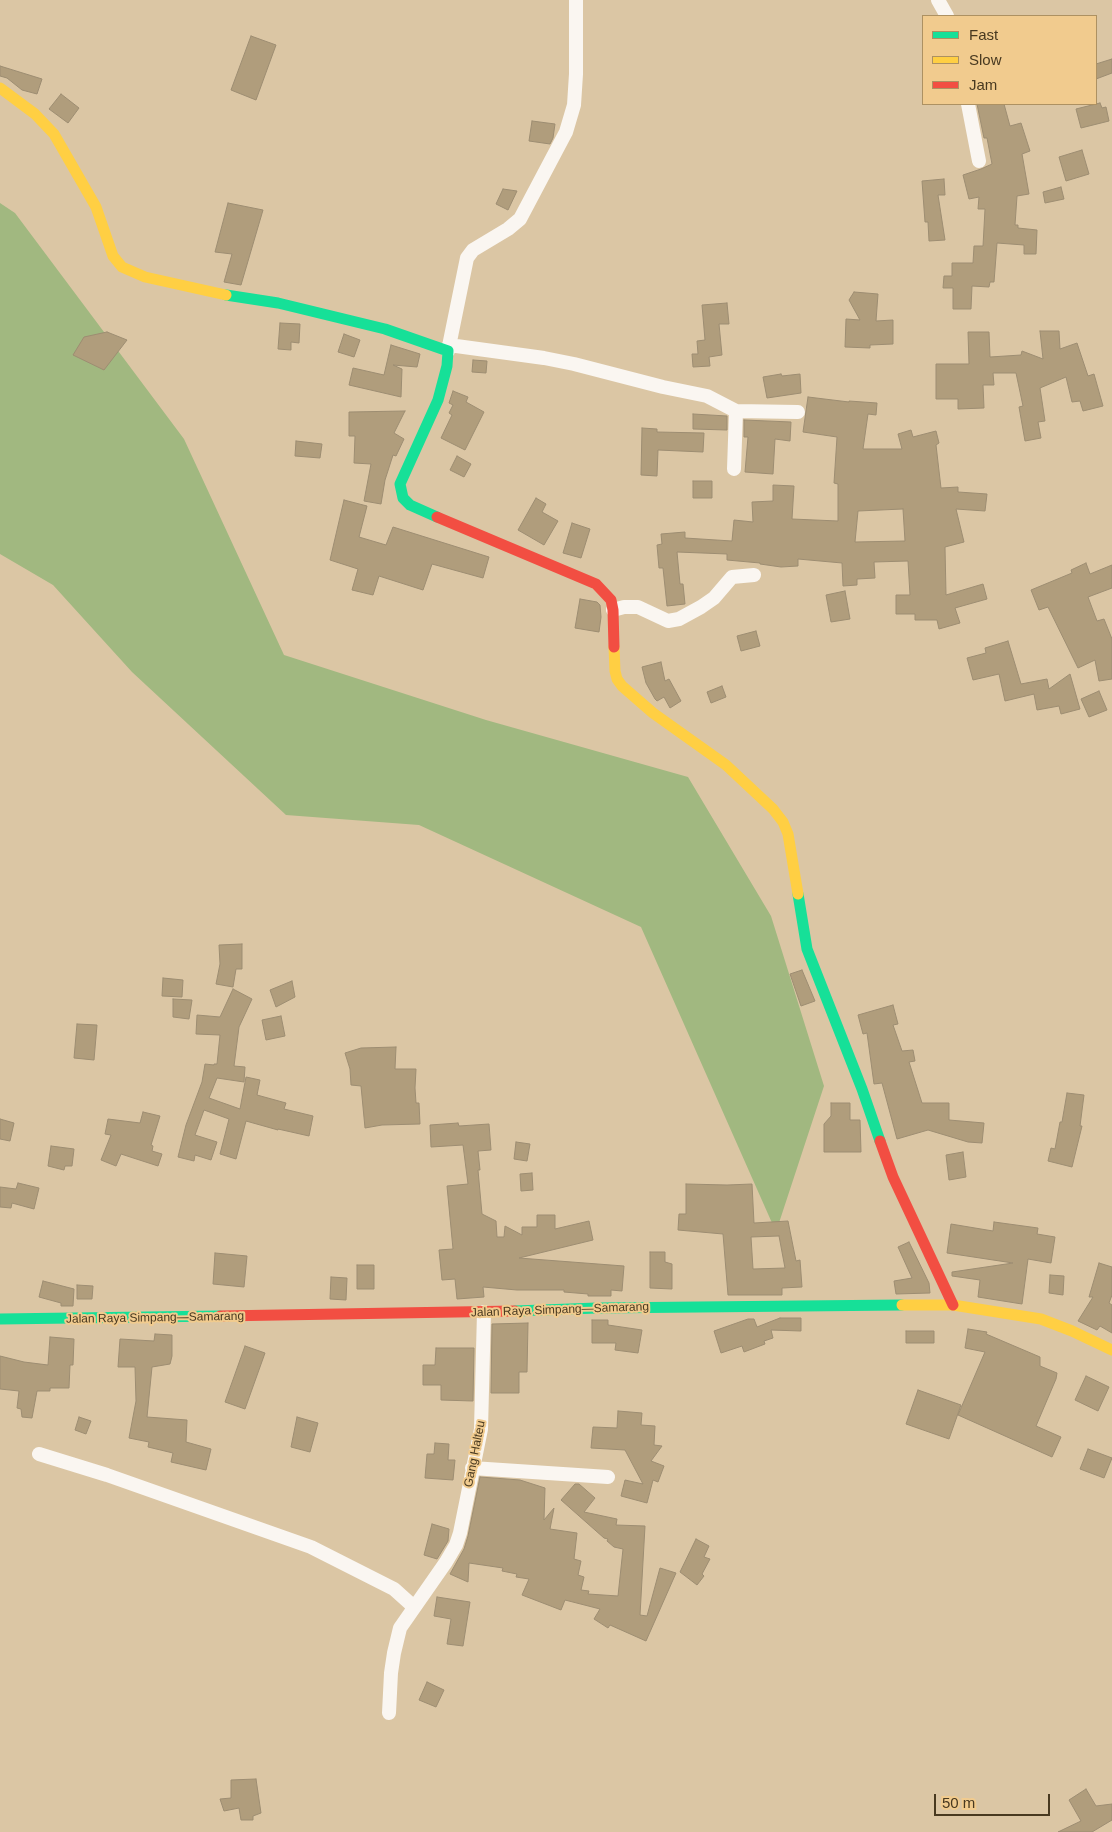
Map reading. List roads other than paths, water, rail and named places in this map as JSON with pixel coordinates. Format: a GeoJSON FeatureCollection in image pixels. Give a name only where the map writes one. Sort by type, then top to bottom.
{"type":"FeatureCollection","features":[{"type":"Feature","properties":{"kind":"street"},"geometry":{"type":"LineString","coordinates":[[576,0],[574,105],[566,132],[520,219],[508,229],[473,250],[467,258],[447,366],[438,400],[400,484],[403,498],[410,505],[596,584],[608,595],[613,610],[615,671],[617,679],[622,686],[653,713],[726,765],[773,809],[783,822],[788,834],[808,950],[862,1089],[893,1177],[953,1305]]}},
{"type":"Feature","properties":{"kind":"street"},"geometry":{"type":"LineString","coordinates":[[938,0],[946,15]]}},
{"type":"Feature","properties":{"kind":"street"},"geometry":{"type":"LineString","coordinates":[[0,88],[35,114],[54,134],[96,207],[114,256],[122,267],[145,277],[228,295],[278,303],[385,329],[449,348],[544,358],[574,364],[663,387],[707,396],[736,412],[798,412]]}},
{"type":"Feature","properties":{"kind":"street"},"geometry":{"type":"LineString","coordinates":[[968,105],[979,161]]}},
{"type":"Feature","properties":{"kind":"street"},"geometry":{"type":"LineString","coordinates":[[734,468],[736,412]]}},
{"type":"Feature","properties":{"kind":"street"},"geometry":{"type":"LineString","coordinates":[[613,610],[624,607],[638,607],[668,621],[679,619],[702,607],[714,598],[732,577],[754,575]]}},
{"type":"Feature","properties":{"kind":"street","name":"Jalan Raya Simpang—Samarang"},"geometry":{"type":"LineString","coordinates":[[0,1319],[484,1312],[597,1308],[953,1305],[1041,1320],[1072,1331],[1112,1350]]}},
{"type":"Feature","properties":{"kind":"street","name":"Gang Halteu"},"geometry":{"type":"LineString","coordinates":[[389,1713],[391,1673],[397,1638],[404,1621],[446,1562],[456,1545],[460,1533],[482,1417],[484,1312]]}},
{"type":"Feature","properties":{"kind":"street"},"geometry":{"type":"LineString","coordinates":[[39,1454],[107,1475],[311,1547],[394,1589],[414,1607]]}},
{"type":"Feature","properties":{"kind":"street"},"geometry":{"type":"LineString","coordinates":[[472,1468],[608,1477]]}}]}
